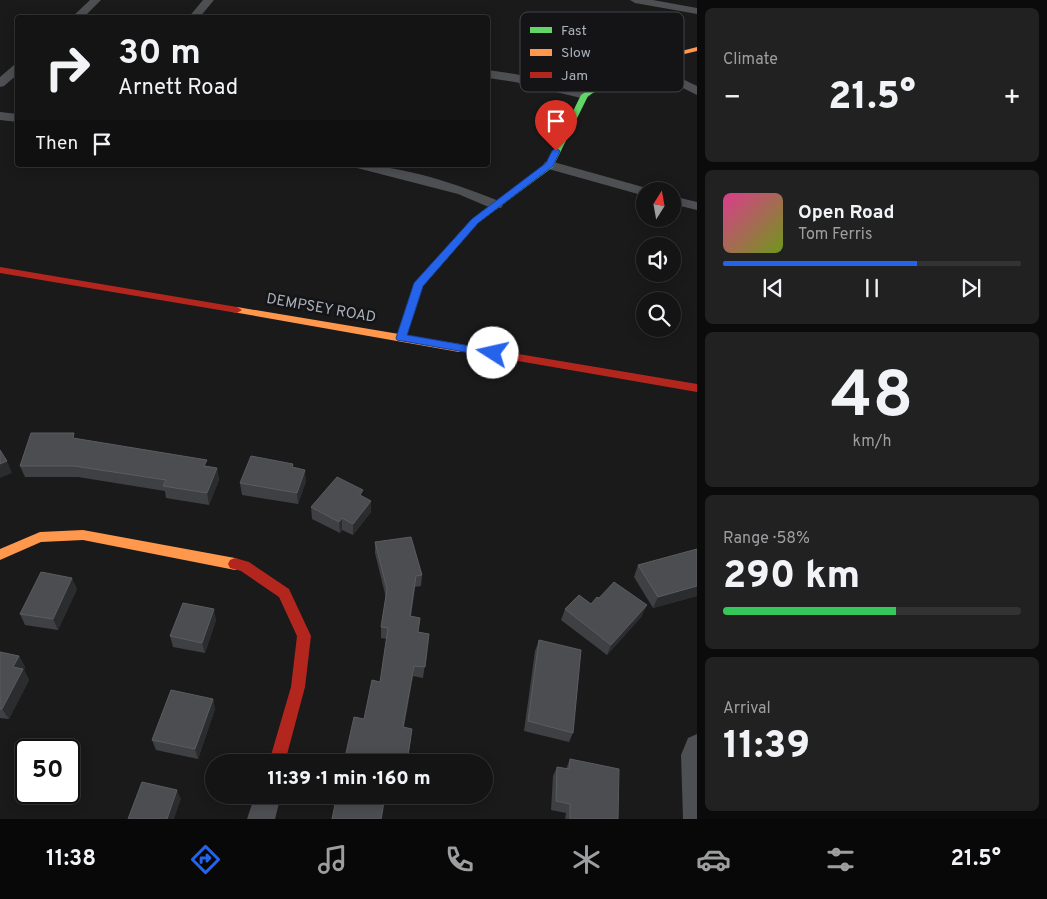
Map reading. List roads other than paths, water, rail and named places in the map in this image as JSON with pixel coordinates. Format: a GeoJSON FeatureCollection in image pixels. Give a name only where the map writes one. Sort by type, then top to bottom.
{"type":"FeatureCollection","features":[{"type":"Feature","properties":{"kind":"street"},"geometry":{"type":"LineString","coordinates":[[79,15],[96,0]]}},
{"type":"Feature","properties":{"kind":"street"},"geometry":{"type":"LineString","coordinates":[[196,15],[209,0]]}},
{"type":"Feature","properties":{"kind":"street"},"geometry":{"type":"LineString","coordinates":[[635,0],[697,11]]}},
{"type":"Feature","properties":{"kind":"street"},"geometry":{"type":"LineString","coordinates":[[684,52],[697,49]]}},
{"type":"Feature","properties":{"kind":"street"},"geometry":{"type":"LineString","coordinates":[[0,83],[15,70]]}},
{"type":"Feature","properties":{"kind":"street"},"geometry":{"type":"LineString","coordinates":[[490,74],[520,79]]}},
{"type":"Feature","properties":{"kind":"street"},"geometry":{"type":"LineString","coordinates":[[684,84],[697,91]]}},
{"type":"Feature","properties":{"kind":"street"},"geometry":{"type":"LineString","coordinates":[[573,92],[585,95]]}},
{"type":"Feature","properties":{"kind":"street"},"geometry":{"type":"LineString","coordinates":[[401,338],[418,285],[475,221],[550,165],[585,95],[590,92]]}},
{"type":"Feature","properties":{"kind":"street"},"geometry":{"type":"LineString","coordinates":[[0,116],[15,118]]}},
{"type":"Feature","properties":{"kind":"street"},"geometry":{"type":"LineString","coordinates":[[550,165],[636,189]]}},
{"type":"Feature","properties":{"kind":"street"},"geometry":{"type":"LineString","coordinates":[[370,167],[463,191],[496,205]]}},
{"type":"Feature","properties":{"kind":"street"},"geometry":{"type":"LineString","coordinates":[[681,202],[697,206]]}},
{"type":"Feature","properties":{"kind":"street","name":"DEMPSEY ROAD"},"geometry":{"type":"LineString","coordinates":[[0,270],[697,388]]}},
{"type":"Feature","properties":{"kind":"street"},"geometry":{"type":"LineString","coordinates":[[0,554],[40,537],[83,535],[244,566],[284,592],[304,636],[298,687],[279,754]]}},
{"type":"Feature","properties":{"kind":"street"},"geometry":{"type":"LineString","coordinates":[[697,747],[694,755],[697,819]]}},
{"type":"Feature","properties":{"kind":"street"},"geometry":{"type":"LineString","coordinates":[[261,819],[265,804]]}}]}
